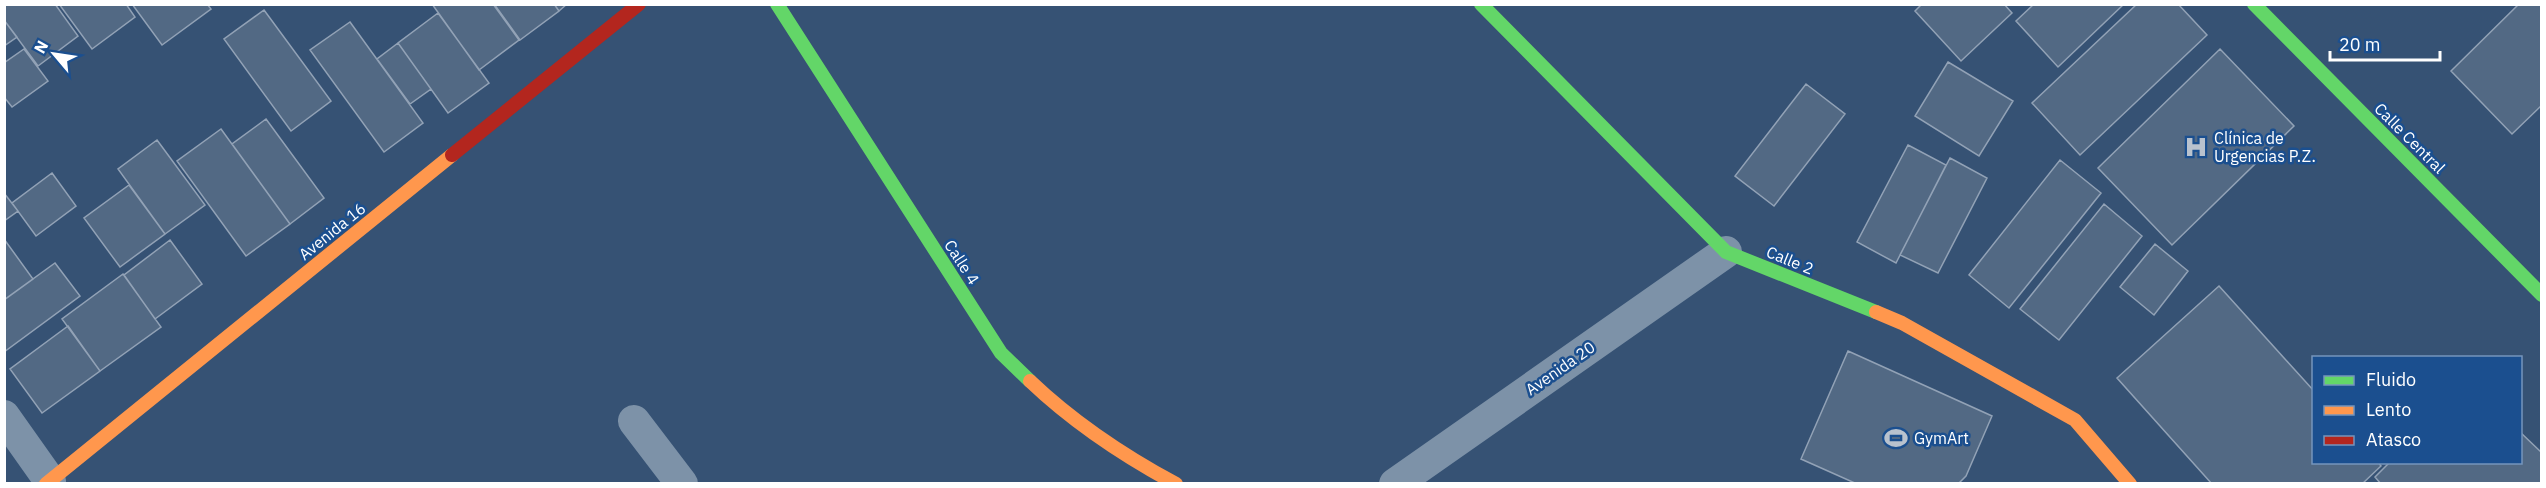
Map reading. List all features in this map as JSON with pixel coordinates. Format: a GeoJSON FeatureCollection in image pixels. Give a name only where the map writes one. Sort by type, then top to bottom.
{"type":"FeatureCollection","features":[{"type":"Feature","properties":{"kind":"street","name":"Avenida 16"},"geometry":{"type":"LineString","coordinates":[[48,482],[639,4]]}},
{"type":"Feature","properties":{"kind":"street","name":"Calle 4"},"geometry":{"type":"LineString","coordinates":[[777,4],[1001,353],[1058,407],[1144,467],[1176,483]]}},
{"type":"Feature","properties":{"kind":"street","name":"Calle 2"},"geometry":{"type":"LineString","coordinates":[[1481,4],[1726,252],[1902,323],[2075,420],[2130,483]]}},
{"type":"Feature","properties":{"kind":"street","name":"Calle Central"},"geometry":{"type":"LineString","coordinates":[[2268,9],[2541,295]]}},
{"type":"Feature","properties":{"kind":"street","name":"Avenida 20"},"geometry":{"type":"LineString","coordinates":[[1395,483],[1726,252]]}},
{"type":"Feature","properties":{"kind":"street"},"geometry":{"type":"LineString","coordinates":[[4,416],[48,482]]}},
{"type":"Feature","properties":{"kind":"street"},"geometry":{"type":"LineString","coordinates":[[633,421],[682,483]]}},
{"type":"Feature","properties":{"kind":"building"},"geometry":{"type":"Polygon","coordinates":[[[4,4],[55,4],[78,36],[38,66],[4,20],[4,4]]]}},
{"type":"Feature","properties":{"kind":"building"},"geometry":{"type":"Polygon","coordinates":[[[59,4],[126,4],[135,17],[92,49],[59,4]]]}},
{"type":"Feature","properties":{"kind":"building"},"geometry":{"type":"Polygon","coordinates":[[[132,4],[207,4],[211,9],[162,45],[132,4]]]}},
{"type":"Feature","properties":{"kind":"building"},"geometry":{"type":"Polygon","coordinates":[[[432,4],[493,4],[519,40],[479,70],[432,4]]]}},
{"type":"Feature","properties":{"kind":"building"},"geometry":{"type":"Polygon","coordinates":[[[494,4],[554,4],[559,11],[520,40],[494,4]]]}},
{"type":"Feature","properties":{"kind":"building"},"geometry":{"type":"Polygon","coordinates":[[[554,4],[567,4],[559,11],[554,4]]]}},
{"type":"Feature","properties":{"kind":"building"},"geometry":{"type":"Polygon","coordinates":[[[1922,4],[2004,4],[2012,13],[1961,61],[1915,11],[1922,4]]]}},
{"type":"Feature","properties":{"kind":"building"},"geometry":{"type":"Polygon","coordinates":[[[2034,4],[2124,4],[2058,67],[2016,21],[2034,4]]]}},
{"type":"Feature","properties":{"kind":"building"},"geometry":{"type":"Polygon","coordinates":[[[2137,4],[2178,4],[2207,35],[2080,155],[2032,103],[2137,4]]]}},
{"type":"Feature","properties":{"kind":"building"},"geometry":{"type":"Polygon","coordinates":[[[2519,4],[2542,4],[2542,105],[2512,134],[2451,71],[2519,4]]]}},
{"type":"Feature","properties":{"kind":"building"},"geometry":{"type":"Polygon","coordinates":[[[264,10],[331,101],[291,131],[224,39],[264,10]]]}},
{"type":"Feature","properties":{"kind":"building"},"geometry":{"type":"Polygon","coordinates":[[[438,13],[489,83],[448,113],[398,43],[438,13]]]}},
{"type":"Feature","properties":{"kind":"building"},"geometry":{"type":"Polygon","coordinates":[[[4,20],[17,37],[4,46],[4,20]]]}},
{"type":"Feature","properties":{"kind":"building"},"geometry":{"type":"Polygon","coordinates":[[[350,22],[423,123],[384,152],[310,50],[350,22]]]}},
{"type":"Feature","properties":{"kind":"building"},"geometry":{"type":"Polygon","coordinates":[[[398,43],[431,89],[410,104],[377,59],[398,43]]]}},
{"type":"Feature","properties":{"kind":"building"},"geometry":{"type":"Polygon","coordinates":[[[24,49],[48,81],[12,107],[4,97],[4,63],[24,49]]]}},
{"type":"Feature","properties":{"kind":"building","name":"Clínica de Urgencias P.Z."},"geometry":{"type":"Polygon","coordinates":[[[2220,49],[2294,126],[2172,245],[2098,168],[2220,49]]]}},
{"type":"Feature","properties":{"kind":"building"},"geometry":{"type":"Polygon","coordinates":[[[1948,62],[2013,101],[1979,156],[1915,116],[1948,62]]]}},
{"type":"Feature","properties":{"kind":"building"},"geometry":{"type":"Polygon","coordinates":[[[1806,84],[1845,114],[1774,206],[1735,176],[1806,84]]]}},
{"type":"Feature","properties":{"kind":"building"},"geometry":{"type":"Polygon","coordinates":[[[266,119],[324,198],[290,224],[232,144],[266,119]]]}},
{"type":"Feature","properties":{"kind":"building"},"geometry":{"type":"Polygon","coordinates":[[[221,129],[290,224],[246,256],[177,161],[221,129]]]}},
{"type":"Feature","properties":{"kind":"building"},"geometry":{"type":"Polygon","coordinates":[[[157,140],[205,205],[165,234],[118,169],[157,140]]]}},
{"type":"Feature","properties":{"kind":"building"},"geometry":{"type":"Polygon","coordinates":[[[1908,145],[1946,165],[1896,263],[1857,242],[1908,145]]]}},
{"type":"Feature","properties":{"kind":"building"},"geometry":{"type":"Polygon","coordinates":[[[1950,158],[1987,178],[1938,273],[1900,255],[1950,158]]]}},
{"type":"Feature","properties":{"kind":"building"},"geometry":{"type":"Polygon","coordinates":[[[2060,160],[2101,193],[2009,308],[1969,275],[2060,160]]]}},
{"type":"Feature","properties":{"kind":"building"},"geometry":{"type":"Polygon","coordinates":[[[52,173],[76,206],[36,236],[12,203],[52,173]]]}},
{"type":"Feature","properties":{"kind":"building"},"geometry":{"type":"Polygon","coordinates":[[[129,185],[165,234],[120,267],[84,218],[129,185]]]}},
{"type":"Feature","properties":{"kind":"building"},"geometry":{"type":"Polygon","coordinates":[[[4,193],[18,211],[4,221],[4,193]]]}},
{"type":"Feature","properties":{"kind":"building"},"geometry":{"type":"Polygon","coordinates":[[[2104,204],[2142,236],[2059,340],[2020,309],[2104,204]]]}},
{"type":"Feature","properties":{"kind":"building"},"geometry":{"type":"Polygon","coordinates":[[[4,239],[33,279],[4,300],[4,239]]]}},
{"type":"Feature","properties":{"kind":"building"},"geometry":{"type":"Polygon","coordinates":[[[170,240],[202,284],[155,319],[124,275],[170,240]]]}},
{"type":"Feature","properties":{"kind":"building"},"geometry":{"type":"Polygon","coordinates":[[[2155,244],[2188,271],[2154,315],[2120,287],[2155,244]]]}},
{"type":"Feature","properties":{"kind":"building"},"geometry":{"type":"Polygon","coordinates":[[[55,263],[80,296],[4,352],[4,300],[55,263]]]}},
{"type":"Feature","properties":{"kind":"building"},"geometry":{"type":"Polygon","coordinates":[[[123,274],[161,327],[100,371],[62,319],[123,274]]]}},
{"type":"Feature","properties":{"kind":"building"},"geometry":{"type":"Polygon","coordinates":[[[2219,286],[2312,389],[2312,464],[2380,464],[2381,466],[2362,484],[2212,484],[2117,378],[2219,286]]]}},
{"type":"Feature","properties":{"kind":"building"},"geometry":{"type":"Polygon","coordinates":[[[68,326],[100,371],[42,413],[10,369],[68,326]]]}},
{"type":"Feature","properties":{"kind":"building","name":"GymArt"},"geometry":{"type":"Polygon","coordinates":[[[1848,351],[1992,416],[1966,476],[1958,484],[1857,484],[1801,459],[1848,351]]]}},
{"type":"Feature","properties":{"kind":"building"},"geometry":{"type":"Polygon","coordinates":[[[2522,434],[2542,453],[2542,484],[2381,484],[2375,477],[2388,464],[2522,464],[2522,434]]]}},
{"type":"Feature","properties":{"kind":"traffic: fast"},"geometry":{"type":"LineString","coordinates":[[777,4],[1001,353],[1030,381]]}},
{"type":"Feature","properties":{"kind":"traffic: fast"},"geometry":{"type":"LineString","coordinates":[[1481,4],[1726,252],[1876,312]]}},
{"type":"Feature","properties":{"kind":"traffic: fast"},"geometry":{"type":"LineString","coordinates":[[2254,4],[2542,295]]}},
{"type":"Feature","properties":{"kind":"traffic: slow"},"geometry":{"type":"LineString","coordinates":[[46,484],[452,155]]}},
{"type":"Feature","properties":{"kind":"traffic: slow"},"geometry":{"type":"LineString","coordinates":[[1876,312],[1902,323],[2075,420],[2130,484]]}},
{"type":"Feature","properties":{"kind":"traffic: slow"},"geometry":{"type":"LineString","coordinates":[[1030,381],[1100,437],[1137,462],[1176,484]]}},
{"type":"Feature","properties":{"kind":"traffic: jam"},"geometry":{"type":"LineString","coordinates":[[452,155],[639,4]]}},
{"type":"Feature","properties":{"kind":"place","name":"Clínica de Urgencias P.Z."},"geometry":{"type":"Point","coordinates":[2196,147]}},
{"type":"Feature","properties":{"kind":"place","name":"GymArt"},"geometry":{"type":"Point","coordinates":[1896,438]}}]}
